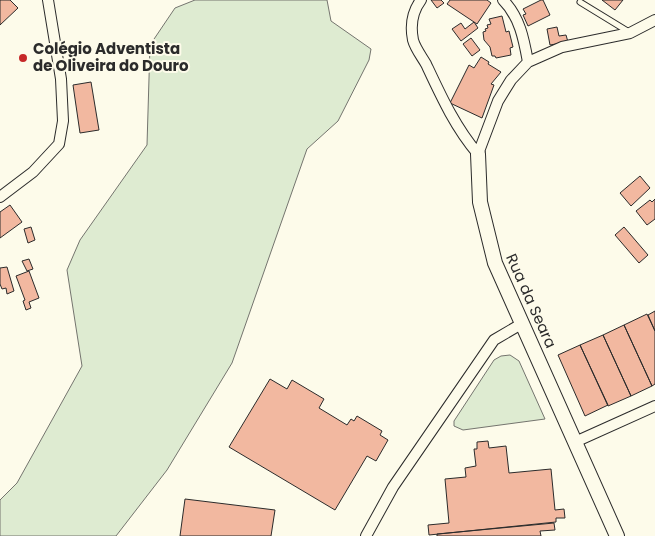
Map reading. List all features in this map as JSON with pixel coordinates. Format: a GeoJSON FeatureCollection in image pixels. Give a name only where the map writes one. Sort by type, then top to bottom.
{"type":"FeatureCollection","features":[{"type":"Feature","properties":{"kind":"street"},"geometry":{"type":"LineString","coordinates":[[0,197],[33,172],[59,144],[63,121],[62,79],[48,0]]}},
{"type":"Feature","properties":{"kind":"street"},"geometry":{"type":"LineString","coordinates":[[421,0],[415,8],[412,18],[414,41],[452,118],[466,140],[478,154]]}},
{"type":"Feature","properties":{"kind":"street"},"geometry":{"type":"LineString","coordinates":[[503,0],[518,21],[528,62]]}},
{"type":"Feature","properties":{"kind":"street","name":"Rua da Seara"},"geometry":{"type":"LineString","coordinates":[[617,536],[495,263],[480,202],[478,154],[498,101],[508,85],[528,62],[562,47],[630,32],[655,20]]}},
{"type":"Feature","properties":{"kind":"street"},"geometry":{"type":"LineString","coordinates":[[366,536],[393,487],[494,340],[523,323]]}},
{"type":"Feature","properties":{"kind":"street"},"geometry":{"type":"LineString","coordinates":[[576,442],[655,406]]}},
{"type":"Feature","properties":{"kind":"lane"},"geometry":{"type":"LineString","coordinates":[[580,2],[630,32]]}},
{"type":"Feature","properties":{"kind":"green space"},"geometry":{"type":"Polygon","coordinates":[[[195,0],[327,0],[331,21],[371,49],[369,60],[338,121],[307,149],[232,363],[167,470],[116,536],[0,536],[0,500],[17,483],[82,366],[67,270],[80,240],[147,145],[150,45],[175,8],[195,0]]]}},
{"type":"Feature","properties":{"kind":"green space"},"geometry":{"type":"Polygon","coordinates":[[[510,355],[519,361],[545,419],[463,430],[454,426],[454,421],[494,360],[501,356],[510,355]]]}},
{"type":"Feature","properties":{"kind":"building"},"geometry":{"type":"Polygon","coordinates":[[[0,0],[10,0],[18,8],[0,25],[0,0]]]}},
{"type":"Feature","properties":{"kind":"building"},"geometry":{"type":"Polygon","coordinates":[[[431,0],[441,0],[444,3],[437,8],[431,0]]]}},
{"type":"Feature","properties":{"kind":"building"},"geometry":{"type":"Polygon","coordinates":[[[450,0],[487,0],[491,3],[477,24],[447,4],[450,0]]]}},
{"type":"Feature","properties":{"kind":"building"},"geometry":{"type":"Polygon","coordinates":[[[543,0],[550,15],[528,26],[523,15],[526,14],[523,9],[543,0]]]}},
{"type":"Feature","properties":{"kind":"building"},"geometry":{"type":"Polygon","coordinates":[[[602,0],[623,0],[615,10],[602,0]]]}},
{"type":"Feature","properties":{"kind":"building"},"geometry":{"type":"Polygon","coordinates":[[[502,16],[506,32],[509,31],[513,47],[510,48],[511,55],[496,58],[492,56],[490,47],[484,40],[483,32],[488,28],[487,25],[491,24],[489,19],[502,16]]]}},
{"type":"Feature","properties":{"kind":"building"},"geometry":{"type":"Polygon","coordinates":[[[474,22],[478,28],[461,41],[452,29],[461,23],[465,29],[474,22]]]}},
{"type":"Feature","properties":{"kind":"building"},"geometry":{"type":"Polygon","coordinates":[[[557,27],[559,36],[566,35],[568,42],[550,45],[547,29],[557,27]]]}},
{"type":"Feature","properties":{"kind":"building"},"geometry":{"type":"Polygon","coordinates":[[[471,38],[480,50],[472,56],[463,44],[471,38]]]}},
{"type":"Feature","properties":{"kind":"building"},"geometry":{"type":"Polygon","coordinates":[[[481,57],[501,72],[491,84],[494,85],[482,118],[450,103],[469,65],[474,68],[481,57]]]}},
{"type":"Feature","properties":{"kind":"building"},"geometry":{"type":"Polygon","coordinates":[[[91,82],[99,130],[80,133],[73,85],[91,82]]]}},
{"type":"Feature","properties":{"kind":"building"},"geometry":{"type":"Polygon","coordinates":[[[640,176],[650,188],[631,206],[620,193],[640,176]]]}},
{"type":"Feature","properties":{"kind":"building"},"geometry":{"type":"Polygon","coordinates":[[[655,199],[655,219],[647,225],[636,211],[650,200],[652,202],[655,199]]]}},
{"type":"Feature","properties":{"kind":"building"},"geometry":{"type":"Polygon","coordinates":[[[10,205],[22,222],[0,238],[0,212],[10,205]]]}},
{"type":"Feature","properties":{"kind":"building"},"geometry":{"type":"Polygon","coordinates":[[[31,227],[35,240],[28,243],[24,229],[31,227]]]}},
{"type":"Feature","properties":{"kind":"building"},"geometry":{"type":"Polygon","coordinates":[[[624,227],[648,255],[639,263],[615,235],[624,227]]]}},
{"type":"Feature","properties":{"kind":"building"},"geometry":{"type":"Polygon","coordinates":[[[29,259],[33,269],[27,271],[22,261],[29,259]]]}},
{"type":"Feature","properties":{"kind":"building"},"geometry":{"type":"Polygon","coordinates":[[[7,267],[14,291],[7,294],[6,288],[2,289],[0,284],[0,268],[7,267]]]}},
{"type":"Feature","properties":{"kind":"building"},"geometry":{"type":"Polygon","coordinates":[[[29,271],[39,298],[29,302],[31,308],[26,310],[23,301],[25,300],[16,276],[29,271]]]}},
{"type":"Feature","properties":{"kind":"building"},"geometry":{"type":"Polygon","coordinates":[[[655,311],[655,331],[648,315],[655,311]]]}},
{"type":"Feature","properties":{"kind":"building"},"geometry":{"type":"Polygon","coordinates":[[[647,314],[655,331],[655,384],[652,386],[624,325],[647,314]]]}},
{"type":"Feature","properties":{"kind":"building"},"geometry":{"type":"Polygon","coordinates":[[[624,325],[652,386],[631,396],[603,335],[624,325]]]}},
{"type":"Feature","properties":{"kind":"building"},"geometry":{"type":"Polygon","coordinates":[[[603,335],[631,396],[608,406],[580,345],[603,335]]]}},
{"type":"Feature","properties":{"kind":"building"},"geometry":{"type":"Polygon","coordinates":[[[580,345],[608,405],[585,416],[558,355],[580,345]]]}},
{"type":"Feature","properties":{"kind":"building"},"geometry":{"type":"Polygon","coordinates":[[[270,379],[287,389],[292,380],[324,399],[319,408],[347,425],[351,419],[354,421],[357,416],[382,431],[380,435],[388,440],[376,461],[367,456],[335,510],[229,447],[270,379]]]}},
{"type":"Feature","properties":{"kind":"building"},"geometry":{"type":"Polygon","coordinates":[[[488,441],[489,448],[506,446],[509,473],[551,469],[555,510],[564,509],[565,518],[556,518],[556,522],[429,535],[428,525],[449,523],[445,479],[466,477],[465,468],[476,466],[474,449],[477,449],[477,442],[488,441]]]}},
{"type":"Feature","properties":{"kind":"building"},"geometry":{"type":"Polygon","coordinates":[[[185,499],[275,510],[271,536],[180,536],[185,499]]]}},
{"type":"Feature","properties":{"kind":"building"},"geometry":{"type":"Polygon","coordinates":[[[554,523],[555,530],[540,531],[541,536],[437,536],[437,534],[554,523]]]}},
{"type":"Feature","properties":{"kind":"place","name":"Colégio Adventista de Oliveira do Douro"},"geometry":{"type":"Point","coordinates":[23,58]}}]}
